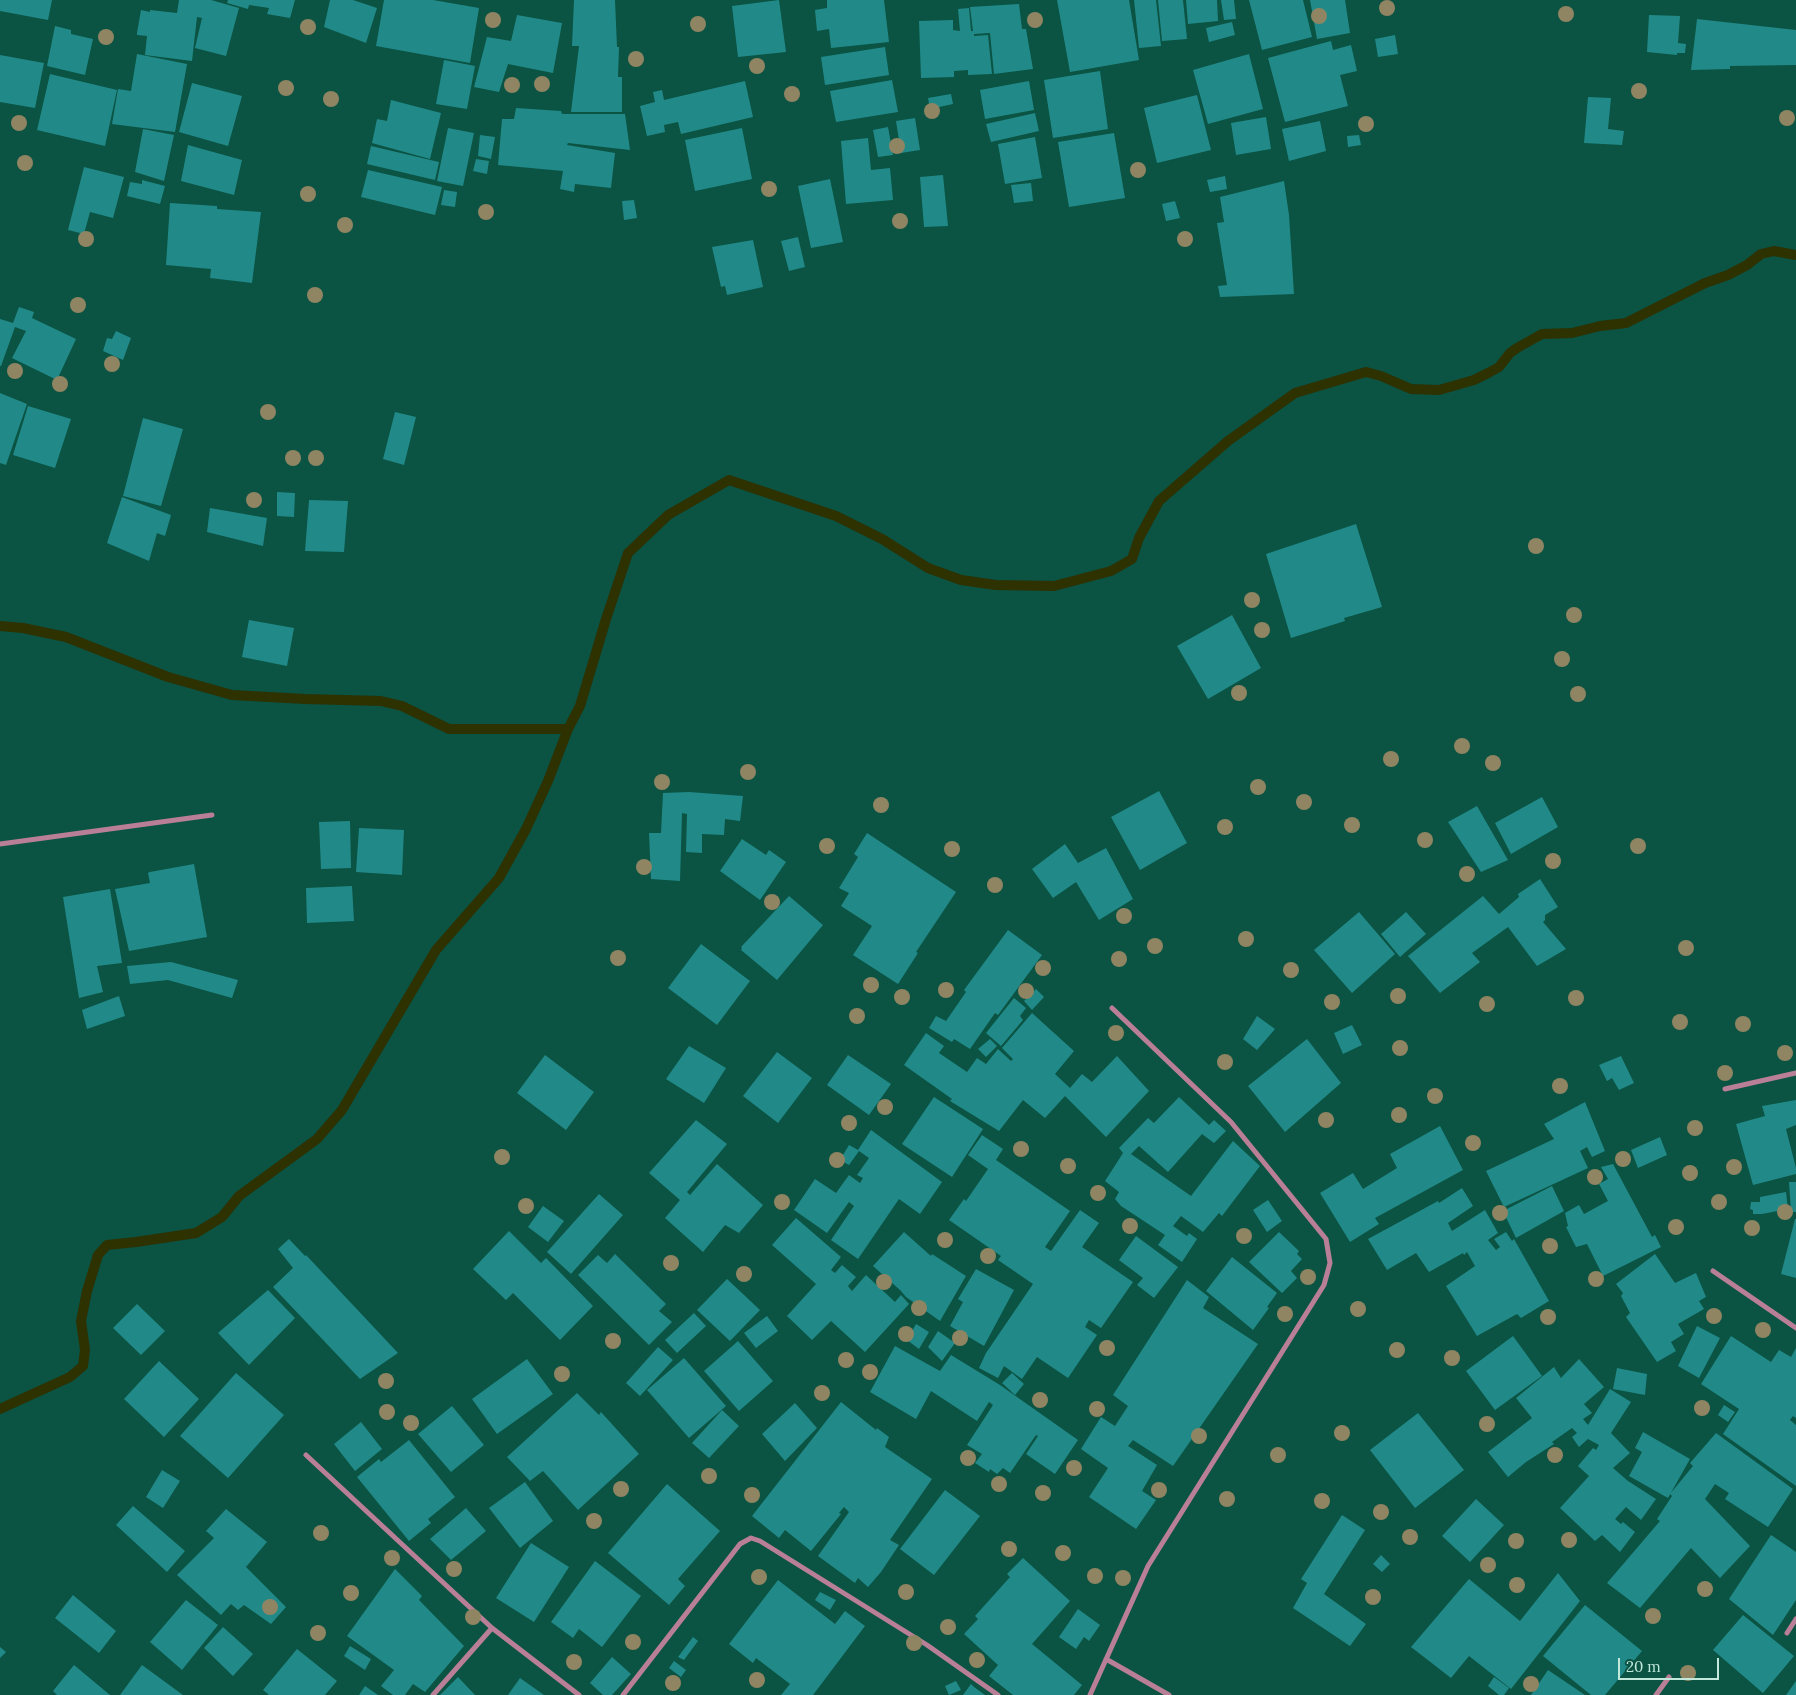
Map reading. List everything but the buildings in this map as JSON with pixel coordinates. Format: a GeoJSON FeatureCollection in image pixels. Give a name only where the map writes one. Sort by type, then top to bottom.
{"type":"FeatureCollection","features":[{"type":"Feature","properties":{"kind":"street"},"geometry":{"type":"LineString","coordinates":[[0,844],[212,815]]}},
{"type":"Feature","properties":{"kind":"street"},"geometry":{"type":"LineString","coordinates":[[1090,1695],[1148,1566],[1324,1285],[1330,1263],[1326,1239],[1231,1122],[1112,1008]]}},
{"type":"Feature","properties":{"kind":"street"},"geometry":{"type":"LineString","coordinates":[[1724,1089],[1796,1073]]}},
{"type":"Feature","properties":{"kind":"street"},"geometry":{"type":"LineString","coordinates":[[1714,1271],[1796,1328]]}},
{"type":"Feature","properties":{"kind":"street"},"geometry":{"type":"LineString","coordinates":[[306,1454],[492,1628],[579,1695]]}},
{"type":"Feature","properties":{"kind":"street"},"geometry":{"type":"LineString","coordinates":[[622,1695],[740,1544],[751,1538],[760,1541],[927,1645],[998,1695]]}},
{"type":"Feature","properties":{"kind":"street"},"geometry":{"type":"LineString","coordinates":[[1787,1633],[1796,1619]]}},
{"type":"Feature","properties":{"kind":"street"},"geometry":{"type":"LineString","coordinates":[[433,1695],[492,1628]]}},
{"type":"Feature","properties":{"kind":"street"},"geometry":{"type":"LineString","coordinates":[[1106,1659],[1169,1695]]}},
{"type":"Feature","properties":{"kind":"street"},"geometry":{"type":"LineString","coordinates":[[1656,1695],[1669,1677]]}},
{"type":"Feature","properties":{"kind":"waterway"},"geometry":{"type":"LineString","coordinates":[[0,1409],[70,1377],[83,1366],[85,1350],[81,1321],[87,1291],[98,1255],[107,1245],[196,1233],[222,1217],[239,1196],[317,1139],[342,1110],[436,950],[499,878],[526,829],[548,781],[568,729],[580,706],[628,553],[668,515],[729,480],[836,516],[882,539],[928,568],[961,580],[996,585],[1054,586],[1111,571],[1132,559],[1139,538],[1159,501],[1228,441],[1295,393],[1366,372],[1381,376],[1411,389],[1439,390],[1474,380],[1490,372],[1499,367],[1510,353],[1542,334],[1572,333],[1600,326],[1626,323],[1705,283],[1728,275],[1747,265],[1761,254],[1774,251],[1796,255]]}},
{"type":"Feature","properties":{"kind":"waterway"},"geometry":{"type":"LineString","coordinates":[[0,626],[23,628],[66,637],[168,677],[232,695],[381,701],[402,706],[449,729],[568,729]]}}]}
